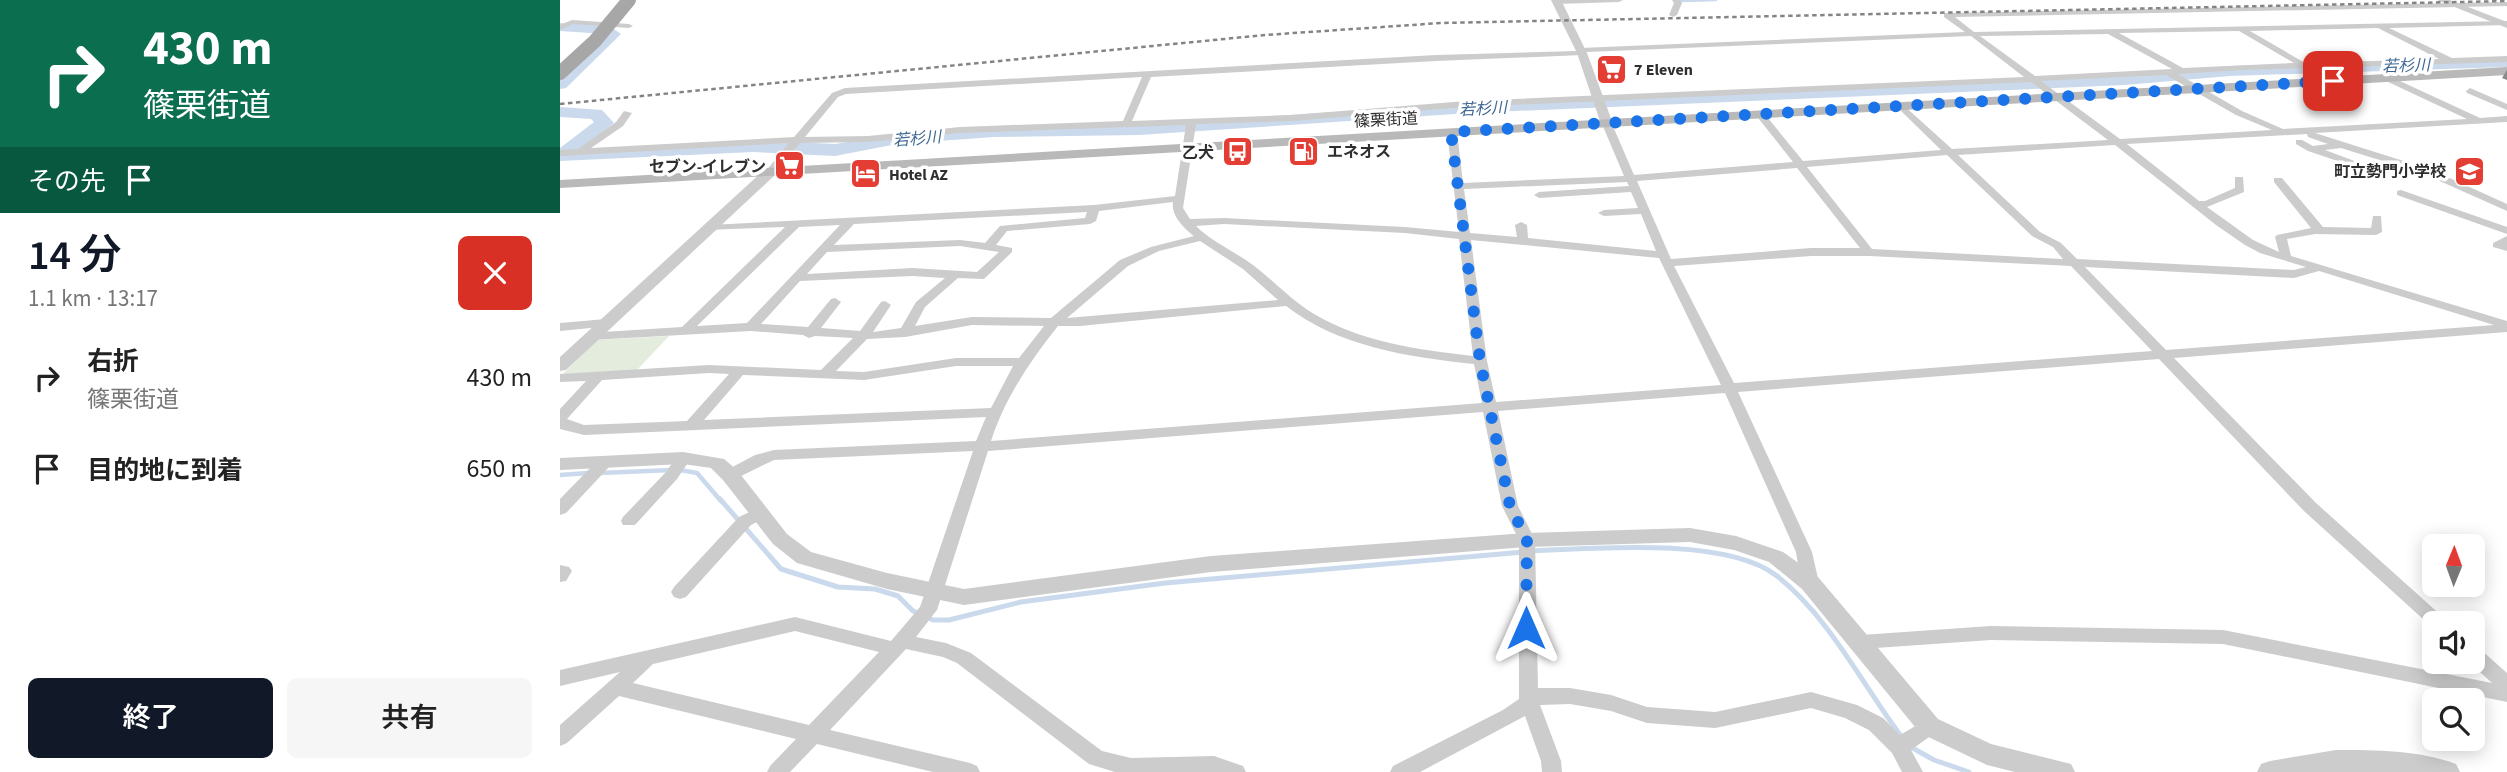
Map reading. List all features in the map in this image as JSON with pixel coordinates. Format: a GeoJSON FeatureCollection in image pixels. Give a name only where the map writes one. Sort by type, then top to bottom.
{"type":"FeatureCollection","features":[{"type":"Feature","properties":{"kind":"main road"},"geometry":{"type":"LineString","coordinates":[[560,63],[601,23],[618,0]]}},
{"type":"Feature","properties":{"kind":"main road"},"geometry":{"type":"LineString","coordinates":[[560,74],[595,41],[629,0]]}},
{"type":"Feature","properties":{"kind":"main road","name":"篠栗街道"},"geometry":{"type":"LineString","coordinates":[[560,184],[2507,71]]}},
{"type":"Feature","properties":{"kind":"street"},"geometry":{"type":"LineString","coordinates":[[1619,0],[1557,1],[1581,51],[1630,184],[1729,387],[1804,552],[1810,583]]}},
{"type":"Feature","properties":{"kind":"street"},"geometry":{"type":"LineString","coordinates":[[1673,15],[1678,3],[1676,0]]}},
{"type":"Feature","properties":{"kind":"street"},"geometry":{"type":"LineString","coordinates":[[2442,0],[2505,24]]}},
{"type":"Feature","properties":{"kind":"street"},"geometry":{"type":"LineString","coordinates":[[2507,4],[1947,15],[2035,78],[2235,236],[2286,258],[2507,326]]}},
{"type":"Feature","properties":{"kind":"street"},"geometry":{"type":"LineString","coordinates":[[2338,7],[2452,61]]}},
{"type":"Feature","properties":{"kind":"street"},"geometry":{"type":"LineString","coordinates":[[2208,10],[2306,66]]}},
{"type":"Feature","properties":{"kind":"street"},"geometry":{"type":"LineString","coordinates":[[2074,13],[2180,71]]}},
{"type":"Feature","properties":{"kind":"street"},"geometry":{"type":"LineString","coordinates":[[560,28],[569,24],[629,26]]}},
{"type":"Feature","properties":{"kind":"street"},"geometry":{"type":"LineString","coordinates":[[560,366],[769,172],[839,93],[1148,73],[1972,34],[2505,24]]}},
{"type":"Feature","properties":{"kind":"street"},"geometry":{"type":"LineString","coordinates":[[560,153],[797,139],[868,139],[960,130],[1191,123],[1398,112],[1466,104],[2180,71],[2507,59]]}},
{"type":"Feature","properties":{"kind":"street"},"geometry":{"type":"LineString","coordinates":[[2168,72],[2239,113],[2294,135],[2345,144],[2428,173],[2507,208]]}},
{"type":"Feature","properties":{"kind":"street"},"geometry":{"type":"LineString","coordinates":[[1126,125],[1148,73]]}},
{"type":"Feature","properties":{"kind":"street"},"geometry":{"type":"LineString","coordinates":[[2387,78],[2478,120]]}},
{"type":"Feature","properties":{"kind":"street"},"geometry":{"type":"LineString","coordinates":[[2470,91],[2507,107]]}},
{"type":"Feature","properties":{"kind":"street"},"geometry":{"type":"LineString","coordinates":[[1901,106],[2036,234],[2057,245],[2310,507],[2425,611]]}},
{"type":"Feature","properties":{"kind":"street"},"geometry":{"type":"LineString","coordinates":[[580,152],[590,142],[621,124],[627,113]]}},
{"type":"Feature","properties":{"kind":"street"},"geometry":{"type":"LineString","coordinates":[[1760,114],[1869,252]]}},
{"type":"Feature","properties":{"kind":"street"},"geometry":{"type":"LineString","coordinates":[[1539,195],[1798,163],[1950,152],[2294,135],[2507,119]]}},
{"type":"Feature","properties":{"kind":"street"},"geometry":{"type":"LineString","coordinates":[[1191,123],[1178,208],[1186,223],[1259,275],[1315,320],[1355,337],[1394,347],[1480,361]]}},
{"type":"Feature","properties":{"kind":"street"},"geometry":{"type":"LineString","coordinates":[[1451,132],[1480,361],[1510,506],[1527,548],[1529,702],[1552,772]]}},
{"type":"Feature","properties":{"kind":"street"},"geometry":{"type":"LineString","coordinates":[[2294,135],[2312,149],[2371,169]]}},
{"type":"Feature","properties":{"kind":"street"},"geometry":{"type":"LineString","coordinates":[[2312,149],[2345,144]]}},
{"type":"Feature","properties":{"kind":"street"},"geometry":{"type":"LineString","coordinates":[[2197,205],[2207,204],[2240,190],[2239,179]]}},
{"type":"Feature","properties":{"kind":"street"},"geometry":{"type":"LineString","coordinates":[[2278,180],[2319,230]]}},
{"type":"Feature","properties":{"kind":"street"},"geometry":{"type":"LineString","coordinates":[[1458,186],[1630,184]]}},
{"type":"Feature","properties":{"kind":"street"},"geometry":{"type":"LineString","coordinates":[[2401,193],[2503,227]]}},
{"type":"Feature","properties":{"kind":"street"},"geometry":{"type":"LineString","coordinates":[[709,228],[1094,208],[1181,198]]}},
{"type":"Feature","properties":{"kind":"street"},"geometry":{"type":"LineString","coordinates":[[989,245],[1004,228],[1077,225],[1090,221],[1094,208]]}},
{"type":"Feature","properties":{"kind":"street"},"geometry":{"type":"LineString","coordinates":[[1604,213],[1643,211]]}},
{"type":"Feature","properties":{"kind":"street"},"geometry":{"type":"LineString","coordinates":[[2286,258],[2281,237],[2319,230],[2376,232],[2377,218]]}},
{"type":"Feature","properties":{"kind":"street"},"geometry":{"type":"LineString","coordinates":[[751,327],[850,221]]}},
{"type":"Feature","properties":{"kind":"street"},"geometry":{"type":"LineString","coordinates":[[1186,223],[1224,221],[1405,230],[1665,259],[1869,252],[2294,274],[2319,268]]}},
{"type":"Feature","properties":{"kind":"street"},"geometry":{"type":"LineString","coordinates":[[685,331],[795,224]]}},
{"type":"Feature","properties":{"kind":"street"},"geometry":{"type":"LineString","coordinates":[[1521,225],[1523,243]]}},
{"type":"Feature","properties":{"kind":"street"},"geometry":{"type":"LineString","coordinates":[[777,772],[899,645],[927,609],[996,412],[1023,362],[1052,323],[1124,263],[1155,248],[1203,237]]}},
{"type":"Feature","properties":{"kind":"street"},"geometry":{"type":"LineString","coordinates":[[2507,239],[2497,245],[2507,248]]}},
{"type":"Feature","properties":{"kind":"street"},"geometry":{"type":"LineString","coordinates":[[797,278],[912,272],[980,276],[1008,250],[989,245],[950,243],[825,249]]}},
{"type":"Feature","properties":{"kind":"street"},"geometry":{"type":"LineString","coordinates":[[905,333],[920,306],[955,275]]}},
{"type":"Feature","properties":{"kind":"street"},"geometry":{"type":"LineString","coordinates":[[809,334],[835,302]]}},
{"type":"Feature","properties":{"kind":"street"},"geometry":{"type":"LineString","coordinates":[[592,336],[751,327],[787,328],[809,334],[863,336],[905,333],[998,319],[1052,323],[1292,302]]}},
{"type":"Feature","properties":{"kind":"street"},"geometry":{"type":"LineString","coordinates":[[824,375],[863,336],[884,304]]}},
{"type":"Feature","properties":{"kind":"street"},"geometry":{"type":"LineString","coordinates":[[560,327],[606,323]]}},
{"type":"Feature","properties":{"kind":"street"},"geometry":{"type":"LineString","coordinates":[[730,475],[760,458],[774,455],[984,446],[2507,326]]}},
{"type":"Feature","properties":{"kind":"street"},"geometry":{"type":"LineString","coordinates":[[560,378],[740,370],[864,376],[956,362],[1023,362]]}},
{"type":"Feature","properties":{"kind":"street"},"geometry":{"type":"LineString","coordinates":[[691,426],[740,370]]}},
{"type":"Feature","properties":{"kind":"street"},"geometry":{"type":"LineString","coordinates":[[598,376],[560,419],[564,425],[584,430],[996,412]]}},
{"type":"Feature","properties":{"kind":"street"},"geometry":{"type":"LineString","coordinates":[[629,521],[672,475],[683,458]]}},
{"type":"Feature","properties":{"kind":"street"},"geometry":{"type":"LineString","coordinates":[[560,464],[683,458],[717,463],[730,475],[780,539],[804,558],[927,609],[964,597],[1211,564],[1702,537],[1737,542],[1776,557],[1810,583],[1861,642],[1899,693],[1911,738],[1913,772]]}},
{"type":"Feature","properties":{"kind":"street"},"geometry":{"type":"LineString","coordinates":[[560,509],[605,462]]}},
{"type":"Feature","properties":{"kind":"street"},"geometry":{"type":"LineString","coordinates":[[680,592],[745,521],[760,513]]}},
{"type":"Feature","properties":{"kind":"street"},"geometry":{"type":"LineString","coordinates":[[560,571],[564,571],[560,576]]}},
{"type":"Feature","properties":{"kind":"street"},"geometry":{"type":"LineString","coordinates":[[560,678],[795,624],[899,645],[946,650],[964,658],[1096,758],[1131,766],[1214,765],[1236,772]]}},
{"type":"Feature","properties":{"kind":"street"},"geometry":{"type":"LineString","coordinates":[[1861,642],[1991,633],[2223,637],[2507,694]]}},
{"type":"Feature","properties":{"kind":"street"},"geometry":{"type":"LineString","coordinates":[[560,737],[646,658]]}},
{"type":"Feature","properties":{"kind":"street"},"geometry":{"type":"LineString","coordinates":[[2485,665],[2507,685]]}},
{"type":"Feature","properties":{"kind":"street"},"geometry":{"type":"LineString","coordinates":[[616,687],[970,772]]}},
{"type":"Feature","properties":{"kind":"street"},"geometry":{"type":"LineString","coordinates":[[1400,772],[1510,716],[1538,696],[1570,696],[1611,703],[1647,715],[1715,720],[1811,700],[1850,711],[1911,738],[2062,772]]}},
{"type":"Feature","properties":{"kind":"street"},"geometry":{"type":"LineString","coordinates":[[2270,772],[2300,764],[2343,759],[2390,761],[2447,772]]}},
{"type":"Feature","properties":{"kind":"green space"},"geometry":{"type":"Polygon","coordinates":[[[669,336],[637,370],[562,375],[597,340],[669,336]]]}},
{"type":"Feature","properties":{"kind":"waterway"},"geometry":{"type":"LineString","coordinates":[[1681,1],[1716,0]]}},
{"type":"Feature","properties":{"kind":"waterway","name":"若杉川"},"geometry":{"type":"LineString","coordinates":[[560,27],[608,29],[614,34],[560,84]]}},
{"type":"Feature","properties":{"kind":"waterway","name":"若杉川"},"geometry":{"type":"LineString","coordinates":[[560,112],[596,114],[605,123],[573,145],[563,156],[570,157],[753,146],[835,150],[897,139],[994,132],[1139,130],[1470,108],[2125,80],[2230,71],[2507,62]]}},
{"type":"Feature","properties":{"kind":"waterway"},"geometry":{"type":"LineString","coordinates":[[600,473],[672,470]]}},
{"type":"Feature","properties":{"kind":"waterway"},"geometry":{"type":"LineString","coordinates":[[680,470],[697,473],[721,501]]}},
{"type":"Feature","properties":{"kind":"waterway"},"geometry":{"type":"LineString","coordinates":[[560,475],[588,473]]}},
{"type":"Feature","properties":{"kind":"waterway"},"geometry":{"type":"LineString","coordinates":[[720,499],[781,569],[838,587],[875,589],[898,596],[913,611],[933,620],[949,620],[1021,602],[1165,583],[1524,552]]}},
{"type":"Feature","properties":{"kind":"waterway"},"geometry":{"type":"LineString","coordinates":[[1532,551],[1624,547],[1694,550],[1726,555],[1755,564],[1777,576],[1813,611],[1901,736]]}},
{"type":"Feature","properties":{"kind":"waterway"},"geometry":{"type":"LineString","coordinates":[[1909,746],[1934,760],[1969,772]]}},
{"type":"Feature","properties":{"kind":"railway"},"geometry":{"type":"LineString","coordinates":[[560,104],[1265,35],[1441,23],[2507,1]]}},
{"type":"Feature","properties":{"kind":"place","name":"7 Eleven"},"geometry":{"type":"Point","coordinates":[1611,69]}},
{"type":"Feature","properties":{"kind":"place","name":"エネオス"},"geometry":{"type":"Point","coordinates":[1304,151]}},
{"type":"Feature","properties":{"kind":"place","name":"乙犬"},"geometry":{"type":"Point","coordinates":[1237,152]}},
{"type":"Feature","properties":{"kind":"place","name":"セブン-イレブン"},"geometry":{"type":"Point","coordinates":[789,166]}},
{"type":"Feature","properties":{"kind":"place","name":"町立勢門小学校"},"geometry":{"type":"Point","coordinates":[2469,171]}},
{"type":"Feature","properties":{"kind":"place","name":"Hotel AZ"},"geometry":{"type":"Point","coordinates":[866,174]}},
{"type":"Feature","properties":{"kind":"route"},"geometry":{"type":"LineString","coordinates":[[1526,628],[1527,540],[1510,506],[1480,361],[1451,132],[2333,81]]}}]}
